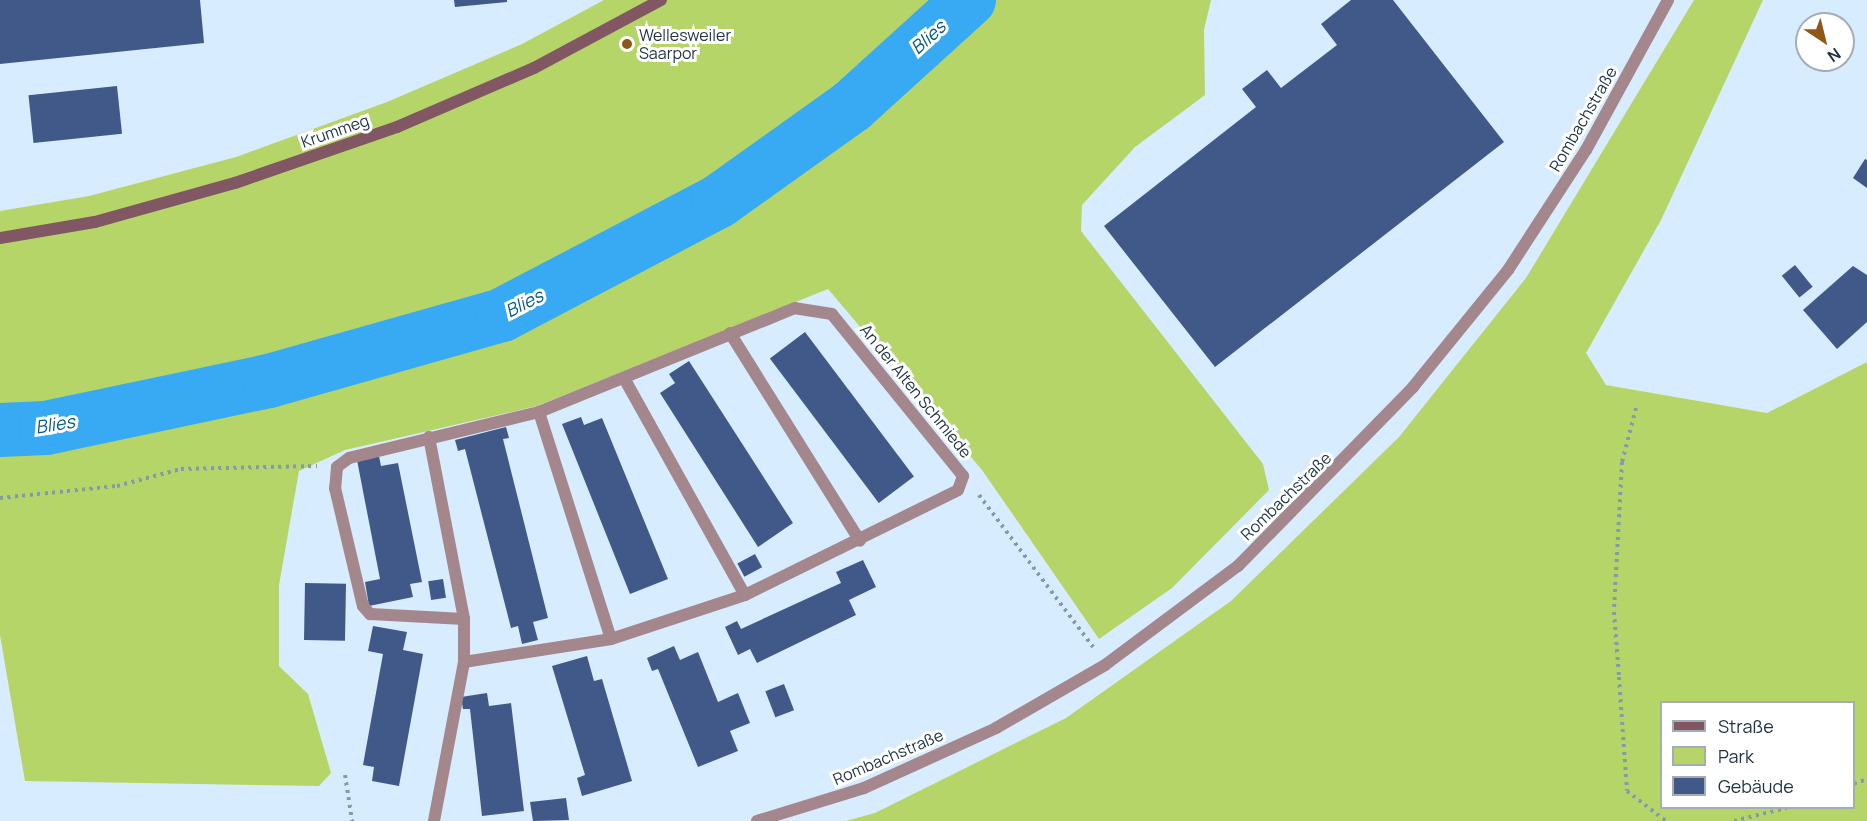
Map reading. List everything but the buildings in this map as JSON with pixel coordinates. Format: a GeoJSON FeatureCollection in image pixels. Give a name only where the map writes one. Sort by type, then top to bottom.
{"type":"FeatureCollection","features":[{"type":"Feature","properties":{"kind":"main road","name":"Krummeg"},"geometry":{"type":"LineString","coordinates":[[0,238],[127,213],[397,127],[534,68],[661,0]]}},
{"type":"Feature","properties":{"kind":"street","name":"Rombachstraße"},"geometry":{"type":"LineString","coordinates":[[757,821],[864,788],[996,728],[1106,665],[1238,566],[1413,387],[1508,270],[1586,150],[1668,0]]}},
{"type":"Feature","properties":{"kind":"street","name":"An der Alten Schmiede"},"geometry":{"type":"LineString","coordinates":[[337,467],[349,458],[539,412],[795,308],[832,314],[963,476],[958,490],[860,541],[745,595],[610,639],[464,662]]}},
{"type":"Feature","properties":{"kind":"street"},"geometry":{"type":"LineString","coordinates":[[730,333],[860,541]]}},
{"type":"Feature","properties":{"kind":"street"},"geometry":{"type":"LineString","coordinates":[[624,378],[745,595]]}},
{"type":"Feature","properties":{"kind":"street"},"geometry":{"type":"LineString","coordinates":[[539,412],[610,639]]}},
{"type":"Feature","properties":{"kind":"street"},"geometry":{"type":"LineString","coordinates":[[429,437],[464,620],[464,662],[434,821]]}},
{"type":"Feature","properties":{"kind":"street"},"geometry":{"type":"LineString","coordinates":[[337,467],[335,488],[363,606],[370,614],[464,620]]}},
{"type":"Feature","properties":{"kind":"path"},"geometry":{"type":"LineString","coordinates":[[1636,408],[1622,462],[1614,612],[1618,677],[1627,791],[1666,821]]}},
{"type":"Feature","properties":{"kind":"path"},"geometry":{"type":"LineString","coordinates":[[0,498],[50,497],[181,468],[232,464],[337,467]]}},
{"type":"Feature","properties":{"kind":"path"},"geometry":{"type":"LineString","coordinates":[[963,476],[1019,543],[1106,665]]}},
{"type":"Feature","properties":{"kind":"path"},"geometry":{"type":"LineString","coordinates":[[345,775],[352,821]]}},
{"type":"Feature","properties":{"kind":"path"},"geometry":{"type":"LineString","coordinates":[[1734,821],[1779,809]]}},
{"type":"Feature","properties":{"kind":"green space"},"geometry":{"type":"Polygon","coordinates":[[[604,0],[1211,0],[1204,30],[1205,95],[1135,147],[1082,205],[1081,231],[1263,464],[1269,490],[1172,588],[1099,639],[982,470],[828,289],[537,406],[345,450],[299,471],[279,585],[279,666],[308,694],[331,773],[319,786],[25,781],[0,635],[0,211],[89,196],[236,157],[387,102],[522,44],[604,0]]]}},
{"type":"Feature","properties":{"kind":"green space"},"geometry":{"type":"Polygon","coordinates":[[[1694,0],[1763,0],[1661,220],[1586,353],[1606,385],[1767,413],[1867,362],[1867,821],[846,821],[875,813],[1066,718],[1231,601],[1399,437],[1526,278],[1694,0]]]}},
{"type":"Feature","properties":{"kind":"waterway","name":"Blies"},"geometry":{"type":"LineString","coordinates":[[0,430],[46,428],[269,381],[502,315],[719,201],[852,106],[969,0]]}},
{"type":"Feature","properties":{"kind":"place","name":"Wellesweiler Saarpor"},"geometry":{"type":"Point","coordinates":[627,44]}}]}
